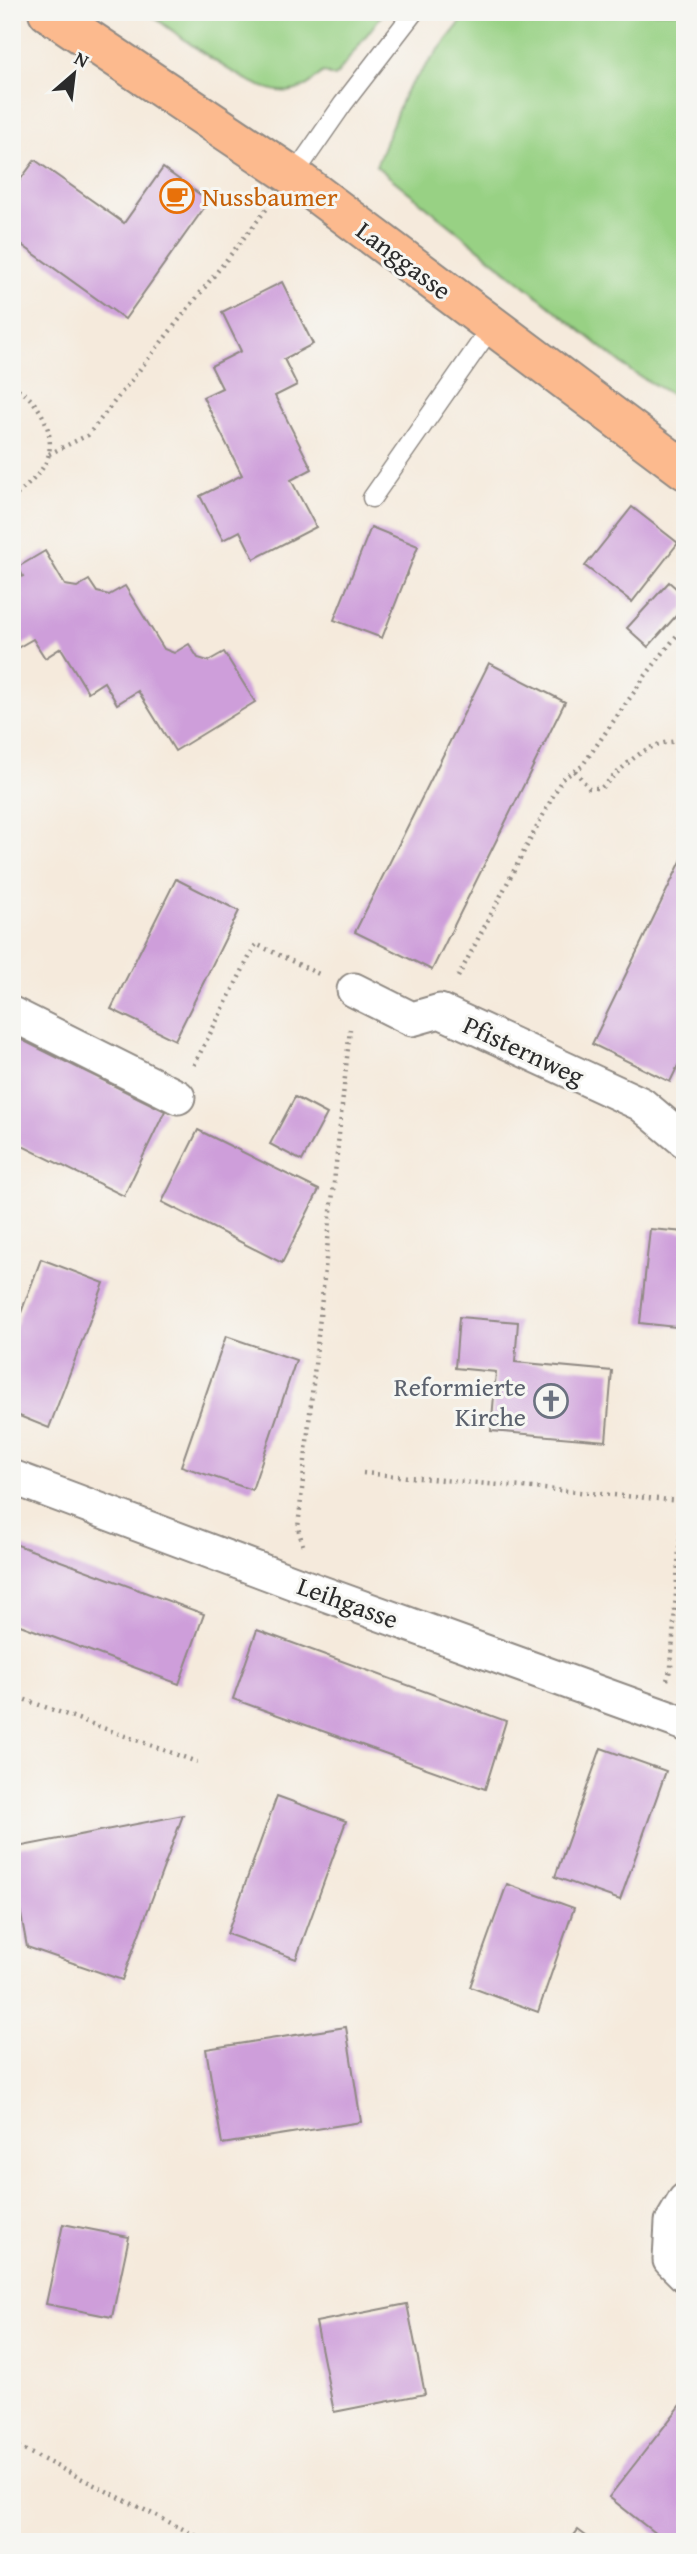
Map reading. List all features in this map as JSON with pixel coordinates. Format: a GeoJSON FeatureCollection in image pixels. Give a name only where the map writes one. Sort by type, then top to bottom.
{"type":"FeatureCollection","features":[{"type":"Feature","properties":{"kind":"main road","name":"Langgasse"},"geometry":{"type":"LineString","coordinates":[[48,12],[293,176],[685,470]]}},
{"type":"Feature","properties":{"kind":"street","name":"Pfisternweg"},"geometry":{"type":"LineString","coordinates":[[354,990],[412,1019],[440,1011],[641,1104],[685,1141]]}},
{"type":"Feature","properties":{"kind":"street"},"geometry":{"type":"LineString","coordinates":[[12,1014],[178,1097]]}},
{"type":"Feature","properties":{"kind":"street","name":"Leihgasse"},"geometry":{"type":"LineString","coordinates":[[12,1477],[670,1719]]}},
{"type":"Feature","properties":{"kind":"street"},"geometry":{"type":"LineString","coordinates":[[685,2200],[672,2222],[670,2260],[685,2275]]}},
{"type":"Feature","properties":{"kind":"lane"},"geometry":{"type":"LineString","coordinates":[[293,176],[343,104],[414,12]]}},
{"type":"Feature","properties":{"kind":"lane"},"geometry":{"type":"LineString","coordinates":[[372,498],[492,326]]}},
{"type":"Feature","properties":{"kind":"path"},"geometry":{"type":"LineString","coordinates":[[49,454],[88,435],[293,176]]}},
{"type":"Feature","properties":{"kind":"path"},"geometry":{"type":"LineString","coordinates":[[12,386],[19,389],[40,410],[49,432],[49,454],[35,477],[12,499]]}},
{"type":"Feature","properties":{"kind":"path"},"geometry":{"type":"LineString","coordinates":[[440,1011],[562,779],[582,766],[685,625]]}},
{"type":"Feature","properties":{"kind":"path"},"geometry":{"type":"LineString","coordinates":[[575,771],[589,788],[601,788],[631,758],[649,747],[676,741],[685,742]]}},
{"type":"Feature","properties":{"kind":"path"},"geometry":{"type":"LineString","coordinates":[[178,1097],[256,944],[354,990],[298,1528],[307,1556],[297,1584]]}},
{"type":"Feature","properties":{"kind":"path"},"geometry":{"type":"LineString","coordinates":[[670,1719],[685,1460]]}},
{"type":"Feature","properties":{"kind":"path"},"geometry":{"type":"LineString","coordinates":[[363,1474],[681,1501]]}},
{"type":"Feature","properties":{"kind":"path"},"geometry":{"type":"LineString","coordinates":[[12,1695],[197,1762]]}},
{"type":"Feature","properties":{"kind":"path"},"geometry":{"type":"LineString","coordinates":[[12,2444],[209,2542]]}},
{"type":"Feature","properties":{"kind":"green space"},"geometry":{"type":"Polygon","coordinates":[[[147,12],[384,12],[335,77],[323,72],[296,90],[276,91],[238,75],[147,12]]]}},
{"type":"Feature","properties":{"kind":"green space"},"geometry":{"type":"Polygon","coordinates":[[[469,12],[685,12],[685,402],[632,372],[376,166],[405,92],[469,12]]]}},
{"type":"Feature","properties":{"kind":"building"},"geometry":{"type":"Polygon","coordinates":[[[35,160],[124,223],[163,168],[209,201],[125,319],[12,238],[12,191],[35,160]]]}},
{"type":"Feature","properties":{"kind":"building"},"geometry":{"type":"Polygon","coordinates":[[[282,282],[313,344],[284,359],[297,385],[275,396],[312,469],[291,480],[316,527],[254,559],[240,531],[223,540],[200,496],[242,475],[203,397],[222,388],[211,366],[241,351],[222,312],[282,282]]]}},
{"type":"Feature","properties":{"kind":"building"},"geometry":{"type":"Polygon","coordinates":[[[632,507],[678,543],[632,602],[585,566],[632,507]]]}},
{"type":"Feature","properties":{"kind":"building"},"geometry":{"type":"Polygon","coordinates":[[[371,527],[418,546],[382,638],[334,620],[371,527]]]}},
{"type":"Feature","properties":{"kind":"building"},"geometry":{"type":"Polygon","coordinates":[[[45,551],[65,585],[77,587],[89,580],[97,592],[109,595],[125,586],[164,649],[174,653],[189,644],[198,658],[208,661],[224,652],[255,702],[175,751],[138,691],[117,704],[104,682],[88,692],[61,648],[45,658],[33,639],[12,651],[12,582],[23,576],[18,567],[45,551]]]}},
{"type":"Feature","properties":{"kind":"building"},"geometry":{"type":"Polygon","coordinates":[[[669,582],[685,596],[685,606],[648,647],[627,628],[669,582]]]}},
{"type":"Feature","properties":{"kind":"building"},"geometry":{"type":"Polygon","coordinates":[[[489,663],[565,702],[432,970],[355,932],[489,663]]]}},
{"type":"Feature","properties":{"kind":"building"},"geometry":{"type":"Polygon","coordinates":[[[685,853],[685,1051],[670,1082],[592,1044],[685,853]]]}},
{"type":"Feature","properties":{"kind":"building"},"geometry":{"type":"Polygon","coordinates":[[[176,879],[239,911],[175,1040],[111,1009],[176,879]]]}},
{"type":"Feature","properties":{"kind":"building"},"geometry":{"type":"Polygon","coordinates":[[[12,1035],[165,1111],[124,1196],[12,1141],[12,1035]]]}},
{"type":"Feature","properties":{"kind":"building"},"geometry":{"type":"Polygon","coordinates":[[[295,1097],[327,1114],[302,1161],[270,1144],[295,1097]]]}},
{"type":"Feature","properties":{"kind":"building"},"geometry":{"type":"Polygon","coordinates":[[[198,1130],[319,1190],[282,1263],[162,1202],[198,1130]]]}},
{"type":"Feature","properties":{"kind":"building"},"geometry":{"type":"Polygon","coordinates":[[[650,1229],[685,1232],[685,1328],[640,1323],[650,1229]]]}},
{"type":"Feature","properties":{"kind":"building"},"geometry":{"type":"Polygon","coordinates":[[[41,1259],[104,1283],[49,1428],[12,1413],[12,1337],[41,1259]]]}},
{"type":"Feature","properties":{"kind":"building","name":"Reformierte Kirche"},"geometry":{"type":"Polygon","coordinates":[[[459,1317],[518,1322],[515,1362],[612,1371],[606,1441],[491,1431],[496,1372],[455,1368],[459,1317]]]}},
{"type":"Feature","properties":{"kind":"building"},"geometry":{"type":"Polygon","coordinates":[[[226,1336],[296,1360],[252,1490],[181,1466],[226,1336]]]}},
{"type":"Feature","properties":{"kind":"building"},"geometry":{"type":"Polygon","coordinates":[[[12,1543],[204,1614],[179,1684],[12,1622],[12,1543]]]}},
{"type":"Feature","properties":{"kind":"building"},"geometry":{"type":"Polygon","coordinates":[[[257,1630],[506,1721],[485,1789],[233,1699],[257,1630]]]}},
{"type":"Feature","properties":{"kind":"building"},"geometry":{"type":"Polygon","coordinates":[[[601,1748],[666,1771],[620,1900],[555,1877],[601,1748]]]}},
{"type":"Feature","properties":{"kind":"building"},"geometry":{"type":"Polygon","coordinates":[[[277,1796],[346,1821],[296,1959],[227,1934],[277,1796]]]}},
{"type":"Feature","properties":{"kind":"building"},"geometry":{"type":"Polygon","coordinates":[[[183,1815],[122,1980],[27,1947],[12,1866],[12,1848],[183,1815]]]}},
{"type":"Feature","properties":{"kind":"building"},"geometry":{"type":"Polygon","coordinates":[[[507,1884],[574,1908],[538,2012],[470,1987],[507,1884]]]}},
{"type":"Feature","properties":{"kind":"building"},"geometry":{"type":"Polygon","coordinates":[[[346,2027],[361,2122],[222,2144],[206,2049],[346,2027]]]}},
{"type":"Feature","properties":{"kind":"building"},"geometry":{"type":"Polygon","coordinates":[[[63,2224],[129,2237],[112,2317],[46,2304],[63,2224]]]}},
{"type":"Feature","properties":{"kind":"building"},"geometry":{"type":"Polygon","coordinates":[[[407,2304],[425,2394],[334,2412],[316,2322],[407,2304]]]}},
{"type":"Feature","properties":{"kind":"building"},"geometry":{"type":"Polygon","coordinates":[[[685,2400],[685,2542],[666,2542],[609,2497],[685,2400]]]}},
{"type":"Feature","properties":{"kind":"building"},"geometry":{"type":"Polygon","coordinates":[[[578,2530],[594,2542],[569,2542],[578,2530]]]}},
{"type":"Feature","properties":{"kind":"place","name":"Nussbaumer"},"geometry":{"type":"Point","coordinates":[177,196]}},
{"type":"Feature","properties":{"kind":"place","name":"Reformierte Kirche"},"geometry":{"type":"Point","coordinates":[551,1401]}}]}
